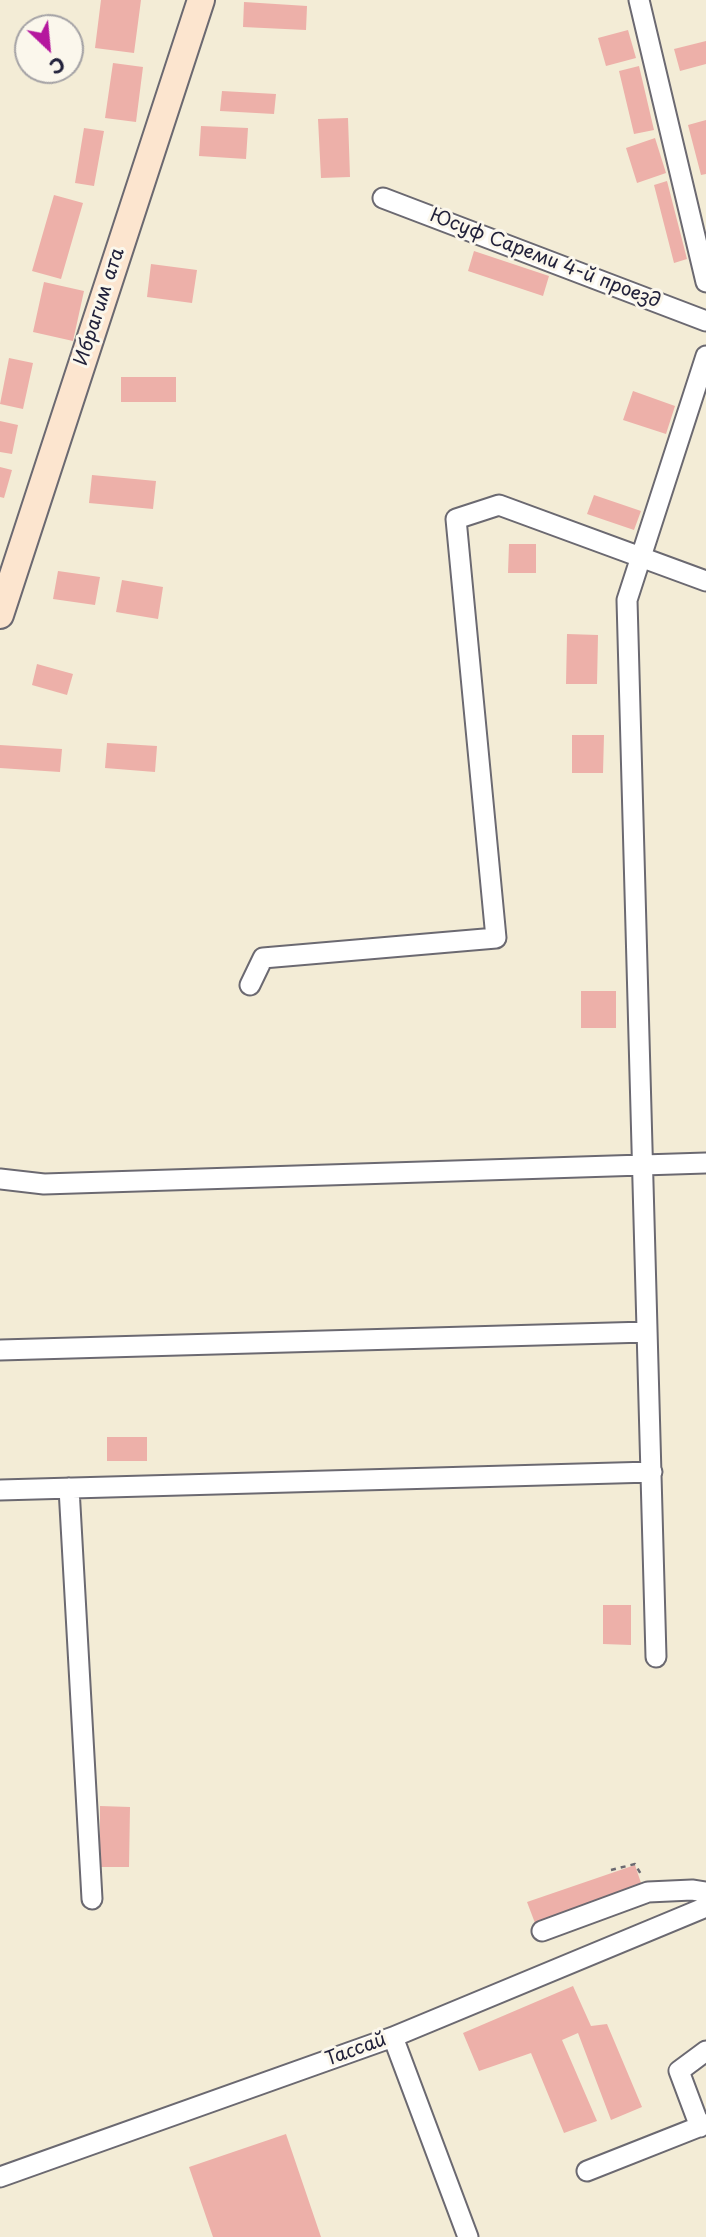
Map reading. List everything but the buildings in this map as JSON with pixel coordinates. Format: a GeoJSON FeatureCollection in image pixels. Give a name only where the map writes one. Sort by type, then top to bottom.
{"type":"FeatureCollection","features":[{"type":"Feature","properties":{"kind":"street","name":"Ибрагим ата"},"geometry":{"type":"LineString","coordinates":[[0,615],[201,0]]}},
{"type":"Feature","properties":{"kind":"street"},"geometry":{"type":"LineString","coordinates":[[639,0],[706,282]]}},
{"type":"Feature","properties":{"kind":"street","name":"Юсуф Сареми 4-й проезд"},"geometry":{"type":"LineString","coordinates":[[383,198],[706,321]]}},
{"type":"Feature","properties":{"kind":"street"},"geometry":{"type":"LineString","coordinates":[[656,1657],[627,600],[706,356]]}},
{"type":"Feature","properties":{"kind":"street"},"geometry":{"type":"LineString","coordinates":[[250,985],[263,958],[496,939],[456,519],[499,505],[706,581]]}},
{"type":"Feature","properties":{"kind":"street"},"geometry":{"type":"LineString","coordinates":[[0,1179],[44,1184],[706,1163]]}},
{"type":"Feature","properties":{"kind":"street"},"geometry":{"type":"LineString","coordinates":[[0,1350],[648,1332]]}},
{"type":"Feature","properties":{"kind":"street"},"geometry":{"type":"LineString","coordinates":[[0,1490],[652,1472]]}},
{"type":"Feature","properties":{"kind":"street"},"geometry":{"type":"LineString","coordinates":[[69,1488],[92,1899]]}},
{"type":"Feature","properties":{"kind":"street"},"geometry":{"type":"LineString","coordinates":[[542,1931],[648,1892],[706,1892]]}},
{"type":"Feature","properties":{"kind":"street","name":"Тассай"},"geometry":{"type":"LineString","coordinates":[[0,2177],[393,2037],[706,1907]]}},
{"type":"Feature","properties":{"kind":"street"},"geometry":{"type":"LineString","coordinates":[[393,2037],[468,2237]]}},
{"type":"Feature","properties":{"kind":"street"},"geometry":{"type":"LineString","coordinates":[[587,2171],[703,2126],[679,2071],[706,2050]]}},
{"type":"Feature","properties":{"kind":"path"},"geometry":{"type":"LineString","coordinates":[[611,1870],[635,1864],[646,1882],[648,1892]]}}]}
